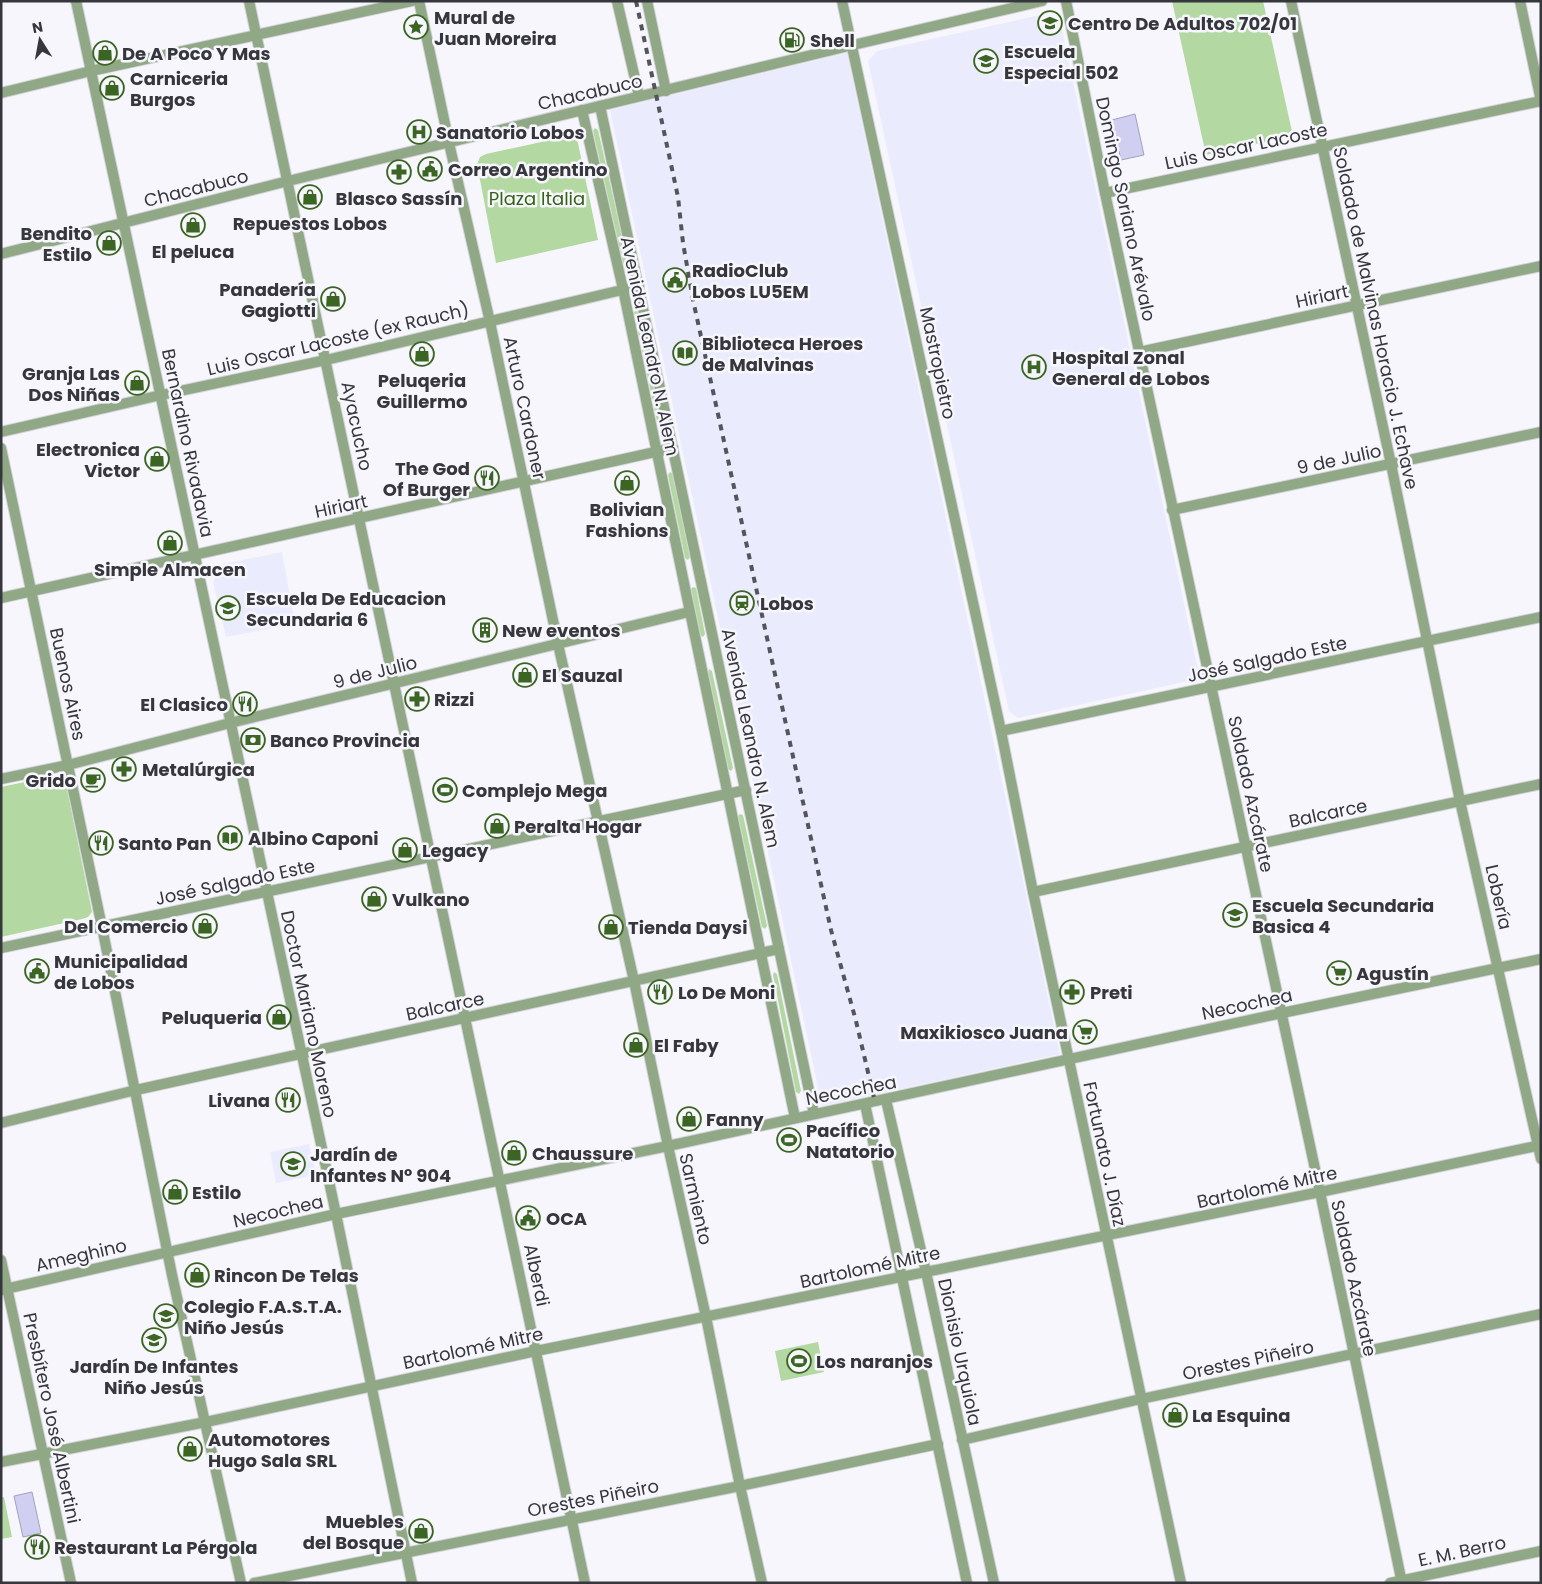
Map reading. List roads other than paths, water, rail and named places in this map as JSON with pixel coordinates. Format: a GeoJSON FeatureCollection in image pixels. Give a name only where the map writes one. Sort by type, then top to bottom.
{"type":"FeatureCollection","features":[{"type":"Feature","properties":{"kind":"street","name":"Bernardino Rivadavia"},"geometry":{"type":"LineString","coordinates":[[76,1],[267,892]]}},
{"type":"Feature","properties":{"kind":"street","name":"Ayacucho"},"geometry":{"type":"LineString","coordinates":[[249,1],[432,857]]}},
{"type":"Feature","properties":{"kind":"street"},"geometry":{"type":"LineString","coordinates":[[1,93],[91,71],[412,1]]}},
{"type":"Feature","properties":{"kind":"street","name":"Arturo Cardoner"},"geometry":{"type":"LineString","coordinates":[[419,1],[598,822]]}},
{"type":"Feature","properties":{"kind":"street"},"geometry":{"type":"LineString","coordinates":[[617,1],[639,96]]}},
{"type":"Feature","properties":{"kind":"street"},"geometry":{"type":"LineString","coordinates":[[647,1],[666,91]]}},
{"type":"Feature","properties":{"kind":"street","name":"Mastropietro"},"geometry":{"type":"LineString","coordinates":[[842,1],[1001,732]]}},
{"type":"Feature","properties":{"kind":"street","name":"Chacabuco"},"geometry":{"type":"LineString","coordinates":[[1,254],[639,96],[1042,1]]}},
{"type":"Feature","properties":{"kind":"street","name":"Domingo Soriano Arévalo"},"geometry":{"type":"LineString","coordinates":[[1066,1],[1172,510],[1212,687]]}},
{"type":"Feature","properties":{"kind":"street","name":"Soldado de Malvinas Horacio J. Echave"},"geometry":{"type":"LineString","coordinates":[[1291,1],[1358,305],[1428,642]]}},
{"type":"Feature","properties":{"kind":"street"},"geometry":{"type":"LineString","coordinates":[[1520,1],[1541,101]]}},
{"type":"Feature","properties":{"kind":"street","name":"Luis Oscar Lacoste"},"geometry":{"type":"LineString","coordinates":[[1105,193],[1541,101]]}},
{"type":"Feature","properties":{"kind":"street","name":"Avenida Leandro N. Alem"},"geometry":{"type":"LineString","coordinates":[[600,106],[814,1114]]}},
{"type":"Feature","properties":{"kind":"street","name":"Avenida Leandro N. Alem"},"geometry":{"type":"LineString","coordinates":[[582,110],[623,290],[795,1118]]}},
{"type":"Feature","properties":{"kind":"street","name":"Hiriart"},"geometry":{"type":"LineString","coordinates":[[1139,352],[1541,266]]}},
{"type":"Feature","properties":{"kind":"street","name":"Luis Oscar Lacoste (ex Rauch)"},"geometry":{"type":"LineString","coordinates":[[1,432],[161,395],[326,360],[639,286]]}},
{"type":"Feature","properties":{"kind":"street","name":"9 de Julio"},"geometry":{"type":"LineString","coordinates":[[1172,510],[1541,432]]}},
{"type":"Feature","properties":{"kind":"street","name":"Buenos Aires"},"geometry":{"type":"LineString","coordinates":[[1,448],[136,1090],[168,1252],[241,1583]]}},
{"type":"Feature","properties":{"kind":"street","name":"Hiriart"},"geometry":{"type":"LineString","coordinates":[[1,598],[673,448]]}},
{"type":"Feature","properties":{"kind":"street"},"geometry":{"type":"LineString","coordinates":[[681,572],[699,568]]}},
{"type":"Feature","properties":{"kind":"street","name":"9 de Julio"},"geometry":{"type":"LineString","coordinates":[[1,779],[68,765],[230,723],[689,612]]}},
{"type":"Feature","properties":{"kind":"street","name":"José Salgado Este"},"geometry":{"type":"LineString","coordinates":[[1001,732],[1541,617]]}},
{"type":"Feature","properties":{"kind":"street","name":"Lobería"},"geometry":{"type":"LineString","coordinates":[[1428,642],[1460,801],[1541,1159]]}},
{"type":"Feature","properties":{"kind":"street"},"geometry":{"type":"LineString","coordinates":[[698,656],[716,652]]}},
{"type":"Feature","properties":{"kind":"street","name":"Soldado Azcárate"},"geometry":{"type":"LineString","coordinates":[[1212,687],[1401,1582]]}},
{"type":"Feature","properties":{"kind":"street","name":"Fortunato J. Díaz"},"geometry":{"type":"LineString","coordinates":[[1001,732],[1033,892],[1181,1583]]}},
{"type":"Feature","properties":{"kind":"street","name":"Balcarce"},"geometry":{"type":"LineString","coordinates":[[1033,892],[1541,784]]}},
{"type":"Feature","properties":{"kind":"street","name":"José Salgado Este"},"geometry":{"type":"LineString","coordinates":[[1,948],[746,790]]}},
{"type":"Feature","properties":{"kind":"street","name":"Sarmiento"},"geometry":{"type":"LineString","coordinates":[[598,822],[634,981],[762,1583]]}},
{"type":"Feature","properties":{"kind":"street","name":"Alberdi"},"geometry":{"type":"LineString","coordinates":[[432,857],[585,1583]]}},
{"type":"Feature","properties":{"kind":"street","name":"Doctor Mariano Moreno"},"geometry":{"type":"LineString","coordinates":[[267,892],[412,1583]]}},
{"type":"Feature","properties":{"kind":"street","name":"Balcarce"},"geometry":{"type":"LineString","coordinates":[[1,1123],[136,1090],[779,949]]}},
{"type":"Feature","properties":{"kind":"street","name":"Necochea"},"geometry":{"type":"LineString","coordinates":[[168,1252],[336,1214],[886,1100],[1282,1013],[1541,959]]}},
{"type":"Feature","properties":{"kind":"street","name":"Dionisio Urquiola"},"geometry":{"type":"LineString","coordinates":[[886,1100],[926,1272],[994,1583]]}},
{"type":"Feature","properties":{"kind":"street"},"geometry":{"type":"LineString","coordinates":[[865,1104],[967,1583]]}},
{"type":"Feature","properties":{"kind":"street","name":"Bartolomé Mitre"},"geometry":{"type":"LineString","coordinates":[[1,1462],[206,1422],[536,1351],[1106,1236],[1539,1145]]}},
{"type":"Feature","properties":{"kind":"street","name":"Ameghino"},"geometry":{"type":"LineString","coordinates":[[4,1289],[168,1252]]}},
{"type":"Feature","properties":{"kind":"street","name":"Presbítero José Albertini"},"geometry":{"type":"LineString","coordinates":[[1,1260],[4,1289],[71,1583]]}},
{"type":"Feature","properties":{"kind":"street","name":"Orestes Piñeiro"},"geometry":{"type":"LineString","coordinates":[[962,1440],[1141,1399],[1541,1314]]}},
{"type":"Feature","properties":{"kind":"street","name":"Orestes Piñeiro"},"geometry":{"type":"LineString","coordinates":[[254,1583],[740,1486],[938,1444]]}},
{"type":"Feature","properties":{"kind":"street","name":"E. M. Berro"},"geometry":{"type":"LineString","coordinates":[[1390,1583],[1541,1552]]}},
{"type":"Feature","properties":{"kind":"water"},"geometry":{"type":"Polygon","coordinates":[[[1135,114],[1144,155],[1121,160],[1112,120],[1135,114]]]}},
{"type":"Feature","properties":{"kind":"water"},"geometry":{"type":"Polygon","coordinates":[[[32,1492],[41,1533],[23,1537],[14,1496],[32,1492]]]}},
{"type":"Feature","properties":{"kind":"railway"},"geometry":{"type":"LineString","coordinates":[[636,1],[678,197],[683,243],[693,300],[831,930],[856,1021],[875,1102]]}},
{"type":"Feature","properties":{"kind":"place","name":"Centro De Adultos 702/01"},"geometry":{"type":"Point","coordinates":[1050,23]}},
{"type":"Feature","properties":{"kind":"place","name":"Mural de Juan Moreira"},"geometry":{"type":"Point","coordinates":[416,27]}},
{"type":"Feature","properties":{"kind":"place","name":"Shell"},"geometry":{"type":"Point","coordinates":[792,40]}},
{"type":"Feature","properties":{"kind":"place","name":"De A Poco Y Mas"},"geometry":{"type":"Point","coordinates":[105,53]}},
{"type":"Feature","properties":{"kind":"place","name":"Escuela Especial 502"},"geometry":{"type":"Point","coordinates":[986,61]}},
{"type":"Feature","properties":{"kind":"place","name":"Carniceria Burgos"},"geometry":{"type":"Point","coordinates":[112,88]}},
{"type":"Feature","properties":{"kind":"place","name":"Sanatorio Lobos"},"geometry":{"type":"Point","coordinates":[419,132]}},
{"type":"Feature","properties":{"kind":"place","name":"Correo Argentino"},"geometry":{"type":"Point","coordinates":[430,169]}},
{"type":"Feature","properties":{"kind":"place","name":"Blasco Sassín"},"geometry":{"type":"Point","coordinates":[399,172]}},
{"type":"Feature","properties":{"kind":"place","name":"Repuestos Lobos"},"geometry":{"type":"Point","coordinates":[310,197]}},
{"type":"Feature","properties":{"kind":"place","name":"El peluca"},"geometry":{"type":"Point","coordinates":[193,225]}},
{"type":"Feature","properties":{"kind":"place","name":"Bendito Estilo"},"geometry":{"type":"Point","coordinates":[109,243]}},
{"type":"Feature","properties":{"kind":"place","name":"RadioClub Lobos LU5EM"},"geometry":{"type":"Point","coordinates":[675,280]}},
{"type":"Feature","properties":{"kind":"place","name":"Panadería Gagiotti"},"geometry":{"type":"Point","coordinates":[333,299]}},
{"type":"Feature","properties":{"kind":"place","name":"Biblioteca Heroes de Malvinas"},"geometry":{"type":"Point","coordinates":[685,353]}},
{"type":"Feature","properties":{"kind":"place","name":"Peluqeria Guillermo"},"geometry":{"type":"Point","coordinates":[422,354]}},
{"type":"Feature","properties":{"kind":"place","name":"Hospital Zonal General de Lobos"},"geometry":{"type":"Point","coordinates":[1034,367]}},
{"type":"Feature","properties":{"kind":"place","name":"Granja Las Dos Niñas"},"geometry":{"type":"Point","coordinates":[137,383]}},
{"type":"Feature","properties":{"kind":"place","name":"Electronica Victor"},"geometry":{"type":"Point","coordinates":[157,459]}},
{"type":"Feature","properties":{"kind":"place","name":"The God Of Burger"},"geometry":{"type":"Point","coordinates":[487,478]}},
{"type":"Feature","properties":{"kind":"place","name":"Bolivian Fashions"},"geometry":{"type":"Point","coordinates":[627,483]}},
{"type":"Feature","properties":{"kind":"place","name":"Simple Almacen"},"geometry":{"type":"Point","coordinates":[170,543]}},
{"type":"Feature","properties":{"kind":"place","name":"Lobos"},"geometry":{"type":"Point","coordinates":[742,603]}},
{"type":"Feature","properties":{"kind":"place","name":"Escuela De Educacion Secundaria 6"},"geometry":{"type":"Point","coordinates":[228,608]}},
{"type":"Feature","properties":{"kind":"place","name":"New eventos"},"geometry":{"type":"Point","coordinates":[485,630]}},
{"type":"Feature","properties":{"kind":"place","name":"El Sauzal"},"geometry":{"type":"Point","coordinates":[525,675]}},
{"type":"Feature","properties":{"kind":"place","name":"Rizzi"},"geometry":{"type":"Point","coordinates":[417,699]}},
{"type":"Feature","properties":{"kind":"place","name":"El Clasico"},"geometry":{"type":"Point","coordinates":[245,704]}},
{"type":"Feature","properties":{"kind":"place","name":"Banco Provincia"},"geometry":{"type":"Point","coordinates":[253,740]}},
{"type":"Feature","properties":{"kind":"place","name":"Metalúrgica"},"geometry":{"type":"Point","coordinates":[124,769]}},
{"type":"Feature","properties":{"kind":"place","name":"Grido"},"geometry":{"type":"Point","coordinates":[93,780]}},
{"type":"Feature","properties":{"kind":"place","name":"Complejo Mega"},"geometry":{"type":"Point","coordinates":[445,790]}},
{"type":"Feature","properties":{"kind":"place","name":"Peralta Hogar"},"geometry":{"type":"Point","coordinates":[497,826]}},
{"type":"Feature","properties":{"kind":"place","name":"Albino Caponi"},"geometry":{"type":"Point","coordinates":[230,838]}},
{"type":"Feature","properties":{"kind":"place","name":"Santo Pan"},"geometry":{"type":"Point","coordinates":[101,843]}},
{"type":"Feature","properties":{"kind":"place","name":"Legacy"},"geometry":{"type":"Point","coordinates":[405,850]}},
{"type":"Feature","properties":{"kind":"place","name":"Vulkano"},"geometry":{"type":"Point","coordinates":[374,899]}},
{"type":"Feature","properties":{"kind":"place","name":"Escuela Secundaria Basica 4"},"geometry":{"type":"Point","coordinates":[1235,915]}},
{"type":"Feature","properties":{"kind":"place","name":"Del Comercio"},"geometry":{"type":"Point","coordinates":[205,926]}},
{"type":"Feature","properties":{"kind":"place","name":"Tienda Daysi"},"geometry":{"type":"Point","coordinates":[611,927]}},
{"type":"Feature","properties":{"kind":"place","name":"Municipalidad de Lobos"},"geometry":{"type":"Point","coordinates":[37,971]}},
{"type":"Feature","properties":{"kind":"place","name":"Agustín"},"geometry":{"type":"Point","coordinates":[1339,973]}},
{"type":"Feature","properties":{"kind":"place","name":"Lo De Moni"},"geometry":{"type":"Point","coordinates":[660,992]}},
{"type":"Feature","properties":{"kind":"place","name":"Preti"},"geometry":{"type":"Point","coordinates":[1072,992]}},
{"type":"Feature","properties":{"kind":"place","name":"Peluqueria"},"geometry":{"type":"Point","coordinates":[279,1017]}},
{"type":"Feature","properties":{"kind":"place","name":"Maxikiosco Juana"},"geometry":{"type":"Point","coordinates":[1085,1032]}},
{"type":"Feature","properties":{"kind":"place","name":"El Faby"},"geometry":{"type":"Point","coordinates":[636,1045]}},
{"type":"Feature","properties":{"kind":"place","name":"Livana"},"geometry":{"type":"Point","coordinates":[288,1100]}},
{"type":"Feature","properties":{"kind":"place","name":"Fanny"},"geometry":{"type":"Point","coordinates":[689,1119]}},
{"type":"Feature","properties":{"kind":"place","name":"Pacífico Natatorio"},"geometry":{"type":"Point","coordinates":[789,1140]}},
{"type":"Feature","properties":{"kind":"place","name":"Chaussure"},"geometry":{"type":"Point","coordinates":[514,1153]}},
{"type":"Feature","properties":{"kind":"place","name":"Jardín de Infantes Nº 904"},"geometry":{"type":"Point","coordinates":[293,1164]}},
{"type":"Feature","properties":{"kind":"place","name":"Estilo"},"geometry":{"type":"Point","coordinates":[175,1192]}},
{"type":"Feature","properties":{"kind":"place","name":"OCA"},"geometry":{"type":"Point","coordinates":[528,1218]}},
{"type":"Feature","properties":{"kind":"place","name":"Rincon De Telas"},"geometry":{"type":"Point","coordinates":[197,1275]}},
{"type":"Feature","properties":{"kind":"place","name":"Colegio F.A.S.T.A. Niño Jesús"},"geometry":{"type":"Point","coordinates":[166,1316]}},
{"type":"Feature","properties":{"kind":"place","name":"Jardín De Infantes Niño Jesús"},"geometry":{"type":"Point","coordinates":[154,1340]}},
{"type":"Feature","properties":{"kind":"place","name":"Los naranjos"},"geometry":{"type":"Point","coordinates":[799,1361]}},
{"type":"Feature","properties":{"kind":"place","name":"La Esquina"},"geometry":{"type":"Point","coordinates":[1175,1415]}},
{"type":"Feature","properties":{"kind":"place","name":"Automotores Hugo Sala SRL"},"geometry":{"type":"Point","coordinates":[190,1449]}},
{"type":"Feature","properties":{"kind":"place","name":"Muebles del Bosque"},"geometry":{"type":"Point","coordinates":[421,1531]}},
{"type":"Feature","properties":{"kind":"place","name":"Restaurant La Pérgola"},"geometry":{"type":"Point","coordinates":[37,1547]}},
{"type":"Feature","properties":{"kind":"park label","name":"Plaza Italia"},"geometry":{"type":"Point","coordinates":[537,198]}}]}
